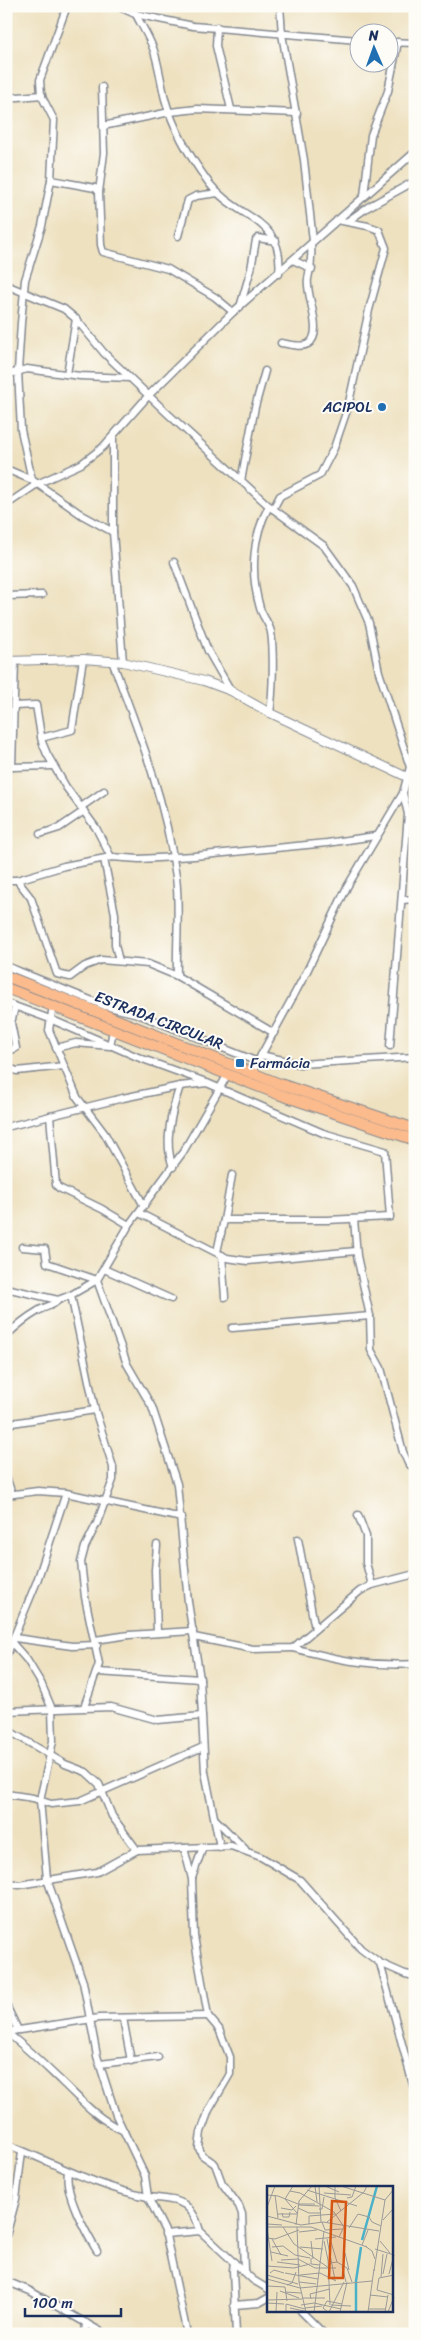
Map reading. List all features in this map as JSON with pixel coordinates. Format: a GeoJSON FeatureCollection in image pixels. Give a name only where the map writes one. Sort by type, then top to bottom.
{"type":"FeatureCollection","features":[{"type":"Feature","properties":{"kind":"main road","name":"ESTRADA CIRCULAR"},"geometry":{"type":"LineString","coordinates":[[6,976],[54,990],[170,1040],[280,1084],[415,1130]]}},
{"type":"Feature","properties":{"kind":"main road","name":"ESTRADA CIRCULAR"},"geometry":{"type":"LineString","coordinates":[[6,988],[278,1094],[415,1140]]}},
{"type":"Feature","properties":{"kind":"street"},"geometry":{"type":"LineString","coordinates":[[34,482],[21,430],[18,371],[24,292],[30,262],[42,226],[51,180],[54,120],[42,95],[40,80],[67,6]]}},
{"type":"Feature","properties":{"kind":"street"},"geometry":{"type":"LineString","coordinates":[[117,6],[135,14],[193,26],[348,39]]}},
{"type":"Feature","properties":{"kind":"street"},"geometry":{"type":"LineString","coordinates":[[132,6],[154,50],[165,100],[187,146],[210,184],[218,193],[226,201],[258,221],[276,241],[280,262],[278,274]]}},
{"type":"Feature","properties":{"kind":"street"},"geometry":{"type":"LineString","coordinates":[[280,6],[282,34],[297,113],[312,243],[312,269],[308,280],[315,325],[312,340],[307,345],[281,343]]}},
{"type":"Feature","properties":{"kind":"street"},"geometry":{"type":"LineString","coordinates":[[217,27],[216,46],[230,109]]}},
{"type":"Feature","properties":{"kind":"street"},"geometry":{"type":"LineString","coordinates":[[398,42],[415,43]]}},
{"type":"Feature","properties":{"kind":"street"},"geometry":{"type":"LineString","coordinates":[[364,196],[371,135],[388,91],[392,72]]}},
{"type":"Feature","properties":{"kind":"street"},"geometry":{"type":"LineString","coordinates":[[102,87],[104,153],[99,192],[101,245],[103,252],[168,269],[215,297],[233,312]]}},
{"type":"Feature","properties":{"kind":"street"},"geometry":{"type":"LineString","coordinates":[[6,98],[42,95]]}},
{"type":"Feature","properties":{"kind":"street"},"geometry":{"type":"LineString","coordinates":[[103,126],[170,112],[197,109],[297,113]]}},
{"type":"Feature","properties":{"kind":"street"},"geometry":{"type":"LineString","coordinates":[[6,505],[34,482],[81,464],[113,438],[149,395],[233,312],[415,152]]}},
{"type":"Feature","properties":{"kind":"street"},"geometry":{"type":"LineString","coordinates":[[51,180],[95,188],[99,192]]}},
{"type":"Feature","properties":{"kind":"street"},"geometry":{"type":"LineString","coordinates":[[348,221],[368,207],[415,181]]}},
{"type":"Feature","properties":{"kind":"street"},"geometry":{"type":"LineString","coordinates":[[178,236],[188,200],[218,193]]}},
{"type":"Feature","properties":{"kind":"street"},"geometry":{"type":"LineString","coordinates":[[270,713],[271,632],[258,602],[254,554],[258,533],[271,508],[280,496],[304,485],[320,475],[325,468],[348,408],[369,310],[386,248],[385,240],[378,230],[348,221],[337,220]]}},
{"type":"Feature","properties":{"kind":"street"},"geometry":{"type":"LineString","coordinates":[[240,307],[251,269],[256,240],[258,238],[276,241]]}},
{"type":"Feature","properties":{"kind":"street"},"geometry":{"type":"LineString","coordinates":[[293,260],[312,269]]}},
{"type":"Feature","properties":{"kind":"street"},"geometry":{"type":"LineString","coordinates":[[6,284],[64,309],[76,319],[104,353],[241,481],[271,508],[324,546],[353,586],[369,623],[379,672],[410,767],[411,778],[346,887],[274,1033],[252,1072]]}},
{"type":"Feature","properties":{"kind":"street"},"geometry":{"type":"LineString","coordinates":[[67,374],[76,319]]}},
{"type":"Feature","properties":{"kind":"street"},"geometry":{"type":"LineString","coordinates":[[6,374],[27,369],[130,378]]}},
{"type":"Feature","properties":{"kind":"street"},"geometry":{"type":"LineString","coordinates":[[241,481],[255,407],[265,371]]}},
{"type":"Feature","properties":{"kind":"street"},"geometry":{"type":"LineString","coordinates":[[113,438],[113,532],[123,662]]}},
{"type":"Feature","properties":{"kind":"street"},"geometry":{"type":"LineString","coordinates":[[6,469],[34,482],[82,515],[113,532]]}},
{"type":"Feature","properties":{"kind":"street"},"geometry":{"type":"LineString","coordinates":[[174,562],[208,651],[231,691]]}},
{"type":"Feature","properties":{"kind":"street"},"geometry":{"type":"LineString","coordinates":[[6,596],[42,595]]}},
{"type":"Feature","properties":{"kind":"street"},"geometry":{"type":"LineString","coordinates":[[6,661],[83,659],[123,662],[194,679],[231,691],[270,713],[411,778]]}},
{"type":"Feature","properties":{"kind":"street"},"geometry":{"type":"LineString","coordinates":[[42,738],[72,730],[83,659]]}},
{"type":"Feature","properties":{"kind":"street"},"geometry":{"type":"LineString","coordinates":[[15,661],[14,706],[9,766],[53,766]]}},
{"type":"Feature","properties":{"kind":"street"},"geometry":{"type":"LineString","coordinates":[[112,661],[156,778],[173,857],[178,906],[177,976]]}},
{"type":"Feature","properties":{"kind":"street"},"geometry":{"type":"LineString","coordinates":[[14,706],[35,704],[42,738],[53,766],[96,828],[108,858],[115,914],[115,945],[119,961]]}},
{"type":"Feature","properties":{"kind":"street"},"geometry":{"type":"LineString","coordinates":[[410,767],[415,757]]}},
{"type":"Feature","properties":{"kind":"street"},"geometry":{"type":"LineString","coordinates":[[40,834],[59,828],[104,791]]}},
{"type":"Feature","properties":{"kind":"street"},"geometry":{"type":"LineString","coordinates":[[390,1046],[408,814],[403,793]]}},
{"type":"Feature","properties":{"kind":"street"},"geometry":{"type":"LineString","coordinates":[[6,880],[17,880],[64,866],[108,858],[173,857],[327,843],[376,836]]}},
{"type":"Feature","properties":{"kind":"street"},"geometry":{"type":"LineString","coordinates":[[17,880],[31,898],[42,926],[54,969],[57,974],[70,977]]}},
{"type":"Feature","properties":{"kind":"street"},"geometry":{"type":"LineString","coordinates":[[402,900],[415,899]]}},
{"type":"Feature","properties":{"kind":"street"},"geometry":{"type":"LineString","coordinates":[[54,990],[85,966],[101,960],[148,964],[177,976],[274,1033]]}},
{"type":"Feature","properties":{"kind":"street"},"geometry":{"type":"LineString","coordinates":[[6,966],[54,990],[138,1014],[173,1029],[260,1059],[300,1064],[415,1057]]}},
{"type":"Feature","properties":{"kind":"street"},"geometry":{"type":"LineString","coordinates":[[6,1003],[50,1019],[110,1046],[220,1088],[323,1133],[385,1151],[390,1217],[224,1220]]}},
{"type":"Feature","properties":{"kind":"street"},"geometry":{"type":"LineString","coordinates":[[53,1006],[49,1030],[77,1097],[105,1134],[144,1206]]}},
{"type":"Feature","properties":{"kind":"street"},"geometry":{"type":"LineString","coordinates":[[6,1052],[16,1048],[9,1023],[16,1007]]}},
{"type":"Feature","properties":{"kind":"street"},"geometry":{"type":"LineString","coordinates":[[170,1040],[173,1029]]}},
{"type":"Feature","properties":{"kind":"street"},"geometry":{"type":"LineString","coordinates":[[110,1046],[113,1030]]}},
{"type":"Feature","properties":{"kind":"street"},"geometry":{"type":"LineString","coordinates":[[56,1048],[76,1043],[110,1046]]}},
{"type":"Feature","properties":{"kind":"street"},"geometry":{"type":"LineString","coordinates":[[6,1066],[17,1071],[64,1066]]}},
{"type":"Feature","properties":{"kind":"street"},"geometry":{"type":"LineString","coordinates":[[6,1336],[17,1325],[42,1309],[54,1305],[58,1300],[97,1280],[129,1225],[173,1167],[228,1074]]}},
{"type":"Feature","properties":{"kind":"street"},"geometry":{"type":"LineString","coordinates":[[6,1127],[180,1086],[206,1083]]}},
{"type":"Feature","properties":{"kind":"street"},"geometry":{"type":"LineString","coordinates":[[173,1167],[169,1157],[168,1144],[173,1107],[180,1086]]}},
{"type":"Feature","properties":{"kind":"street"},"geometry":{"type":"LineString","coordinates":[[50,1116],[56,1179],[59,1188],[102,1209],[129,1225]]}},
{"type":"Feature","properties":{"kind":"street"},"geometry":{"type":"LineString","coordinates":[[225,1296],[219,1254],[232,1175]]}},
{"type":"Feature","properties":{"kind":"street"},"geometry":{"type":"LineString","coordinates":[[138,1213],[234,1260],[248,1261],[356,1251]]}},
{"type":"Feature","properties":{"kind":"street"},"geometry":{"type":"LineString","coordinates":[[354,1219],[356,1251],[370,1316],[371,1350],[381,1368],[403,1452],[408,1463],[415,1469]]}},
{"type":"Feature","properties":{"kind":"street"},"geometry":{"type":"LineString","coordinates":[[22,1247],[45,1249],[47,1263],[97,1280]]}},
{"type":"Feature","properties":{"kind":"street"},"geometry":{"type":"LineString","coordinates":[[104,1269],[171,1299]]}},
{"type":"Feature","properties":{"kind":"street"},"geometry":{"type":"LineString","coordinates":[[97,1280],[127,1364],[152,1407],[174,1472],[182,1518],[193,1634],[200,1679],[203,1746],[208,1791],[220,1847]]}},
{"type":"Feature","properties":{"kind":"street"},"geometry":{"type":"LineString","coordinates":[[6,1288],[58,1300]]}},
{"type":"Feature","properties":{"kind":"street"},"geometry":{"type":"LineString","coordinates":[[71,1295],[95,1410],[113,1467],[113,1480],[85,1547],[81,1562],[85,1597],[99,1659],[98,1672],[84,1707]]}},
{"type":"Feature","properties":{"kind":"street"},"geometry":{"type":"LineString","coordinates":[[232,1328],[370,1316]]}},
{"type":"Feature","properties":{"kind":"street"},"geometry":{"type":"LineString","coordinates":[[6,1424],[95,1410]]}},
{"type":"Feature","properties":{"kind":"street"},"geometry":{"type":"LineString","coordinates":[[6,1477],[9,1494],[38,1491],[66,1493],[182,1518]]}},
{"type":"Feature","properties":{"kind":"street"},"geometry":{"type":"LineString","coordinates":[[6,1656],[48,1550],[66,1493]]}},
{"type":"Feature","properties":{"kind":"street"},"geometry":{"type":"LineString","coordinates":[[358,1515],[366,1536],[366,1563],[372,1585]]}},
{"type":"Feature","properties":{"kind":"street"},"geometry":{"type":"LineString","coordinates":[[298,1539],[315,1630]]}},
{"type":"Feature","properties":{"kind":"street"},"geometry":{"type":"LineString","coordinates":[[157,1544],[155,1579],[157,1633]]}},
{"type":"Feature","properties":{"kind":"street"},"geometry":{"type":"LineString","coordinates":[[293,1648],[360,1591],[372,1585],[415,1574]]}},
{"type":"Feature","properties":{"kind":"street"},"geometry":{"type":"LineString","coordinates":[[6,1636],[13,1640],[72,1646],[157,1633],[193,1634],[253,1650],[293,1648],[347,1662],[372,1665],[415,1664]]}},
{"type":"Feature","properties":{"kind":"street"},"geometry":{"type":"LineString","coordinates":[[13,1640],[41,1683],[52,1709],[53,1741],[40,1800],[47,1880],[83,1982],[89,2019],[100,2064],[116,2115],[145,2176],[148,2197],[165,2234],[187,2334]]}},
{"type":"Feature","properties":{"kind":"street"},"geometry":{"type":"LineString","coordinates":[[98,1672],[200,1679]]}},
{"type":"Feature","properties":{"kind":"street"},"geometry":{"type":"LineString","coordinates":[[6,1711],[116,1707],[158,1720],[202,1716]]}},
{"type":"Feature","properties":{"kind":"street"},"geometry":{"type":"LineString","coordinates":[[6,1729],[49,1756],[86,1772],[99,1784],[112,1816],[137,1850]]}},
{"type":"Feature","properties":{"kind":"street"},"geometry":{"type":"LineString","coordinates":[[6,1794],[40,1800],[51,1804],[64,1804],[103,1792],[203,1746]]}},
{"type":"Feature","properties":{"kind":"street"},"geometry":{"type":"LineString","coordinates":[[214,1818],[246,1850]]}},
{"type":"Feature","properties":{"kind":"street"},"geometry":{"type":"LineString","coordinates":[[6,1882],[19,1885],[68,1878],[103,1870],[137,1850],[231,1846],[261,1857],[300,1880],[361,1948],[380,1963],[405,1974],[415,1976]]}},
{"type":"Feature","properties":{"kind":"street"},"geometry":{"type":"LineString","coordinates":[[192,1879],[203,1847]]}},
{"type":"Feature","properties":{"kind":"street"},"geometry":{"type":"LineString","coordinates":[[184,1848],[192,1879],[194,1936],[208,2016],[219,2029],[230,2057],[230,2074],[209,2110],[201,2132],[199,2148],[202,2155],[214,2164],[222,2183],[239,2206],[242,2214],[244,2270]]}},
{"type":"Feature","properties":{"kind":"street"},"geometry":{"type":"LineString","coordinates":[[380,1963],[415,2092]]}},
{"type":"Feature","properties":{"kind":"street"},"geometry":{"type":"LineString","coordinates":[[6,2005],[18,2030]]}},
{"type":"Feature","properties":{"kind":"street"},"geometry":{"type":"LineString","coordinates":[[6,2032],[89,2019],[208,2016]]}},
{"type":"Feature","properties":{"kind":"street"},"geometry":{"type":"LineString","coordinates":[[123,2018],[131,2060]]}},
{"type":"Feature","properties":{"kind":"street"},"geometry":{"type":"LineString","coordinates":[[6,2032],[35,2055],[91,2112],[107,2124],[124,2131]]}},
{"type":"Feature","properties":{"kind":"street"},"geometry":{"type":"LineString","coordinates":[[100,2064],[158,2057]]}},
{"type":"Feature","properties":{"kind":"street"},"geometry":{"type":"LineString","coordinates":[[6,2144],[68,2172],[148,2197],[174,2200],[184,2204],[196,2217],[200,2231],[253,2280],[267,2288]]}},
{"type":"Feature","properties":{"kind":"street"},"geometry":{"type":"LineString","coordinates":[[6,2150],[19,2150]]}},
{"type":"Feature","properties":{"kind":"street"},"geometry":{"type":"LineString","coordinates":[[6,2236],[16,2199],[19,2150]]}},
{"type":"Feature","properties":{"kind":"street"},"geometry":{"type":"LineString","coordinates":[[68,2172],[68,2186],[76,2209],[89,2239],[97,2251]]}},
{"type":"Feature","properties":{"kind":"street"},"geometry":{"type":"LineString","coordinates":[[165,2234],[200,2231]]}},
{"type":"Feature","properties":{"kind":"street"},"geometry":{"type":"LineString","coordinates":[[234,2262],[236,2334]]}},
{"type":"Feature","properties":{"kind":"street"},"geometry":{"type":"LineString","coordinates":[[6,2281],[30,2291],[105,2334]]}},
{"type":"Feature","properties":{"kind":"street"},"geometry":{"type":"LineString","coordinates":[[234,2305],[259,2303],[267,2299]]}},
{"type":"Feature","properties":{"kind":"street"},"geometry":{"type":"LineString","coordinates":[[302,2312],[324,2334]]}},
{"type":"Feature","properties":{"kind":"street"},"geometry":{"type":"LineString","coordinates":[[85,2334],[86,2323]]}},
{"type":"Feature","properties":{"kind":"place","name":"ACIPOL"},"geometry":{"type":"Point","coordinates":[382,407]}},
{"type":"Feature","properties":{"kind":"place","name":"Farmácia"},"geometry":{"type":"Point","coordinates":[240,1063]}}]}
